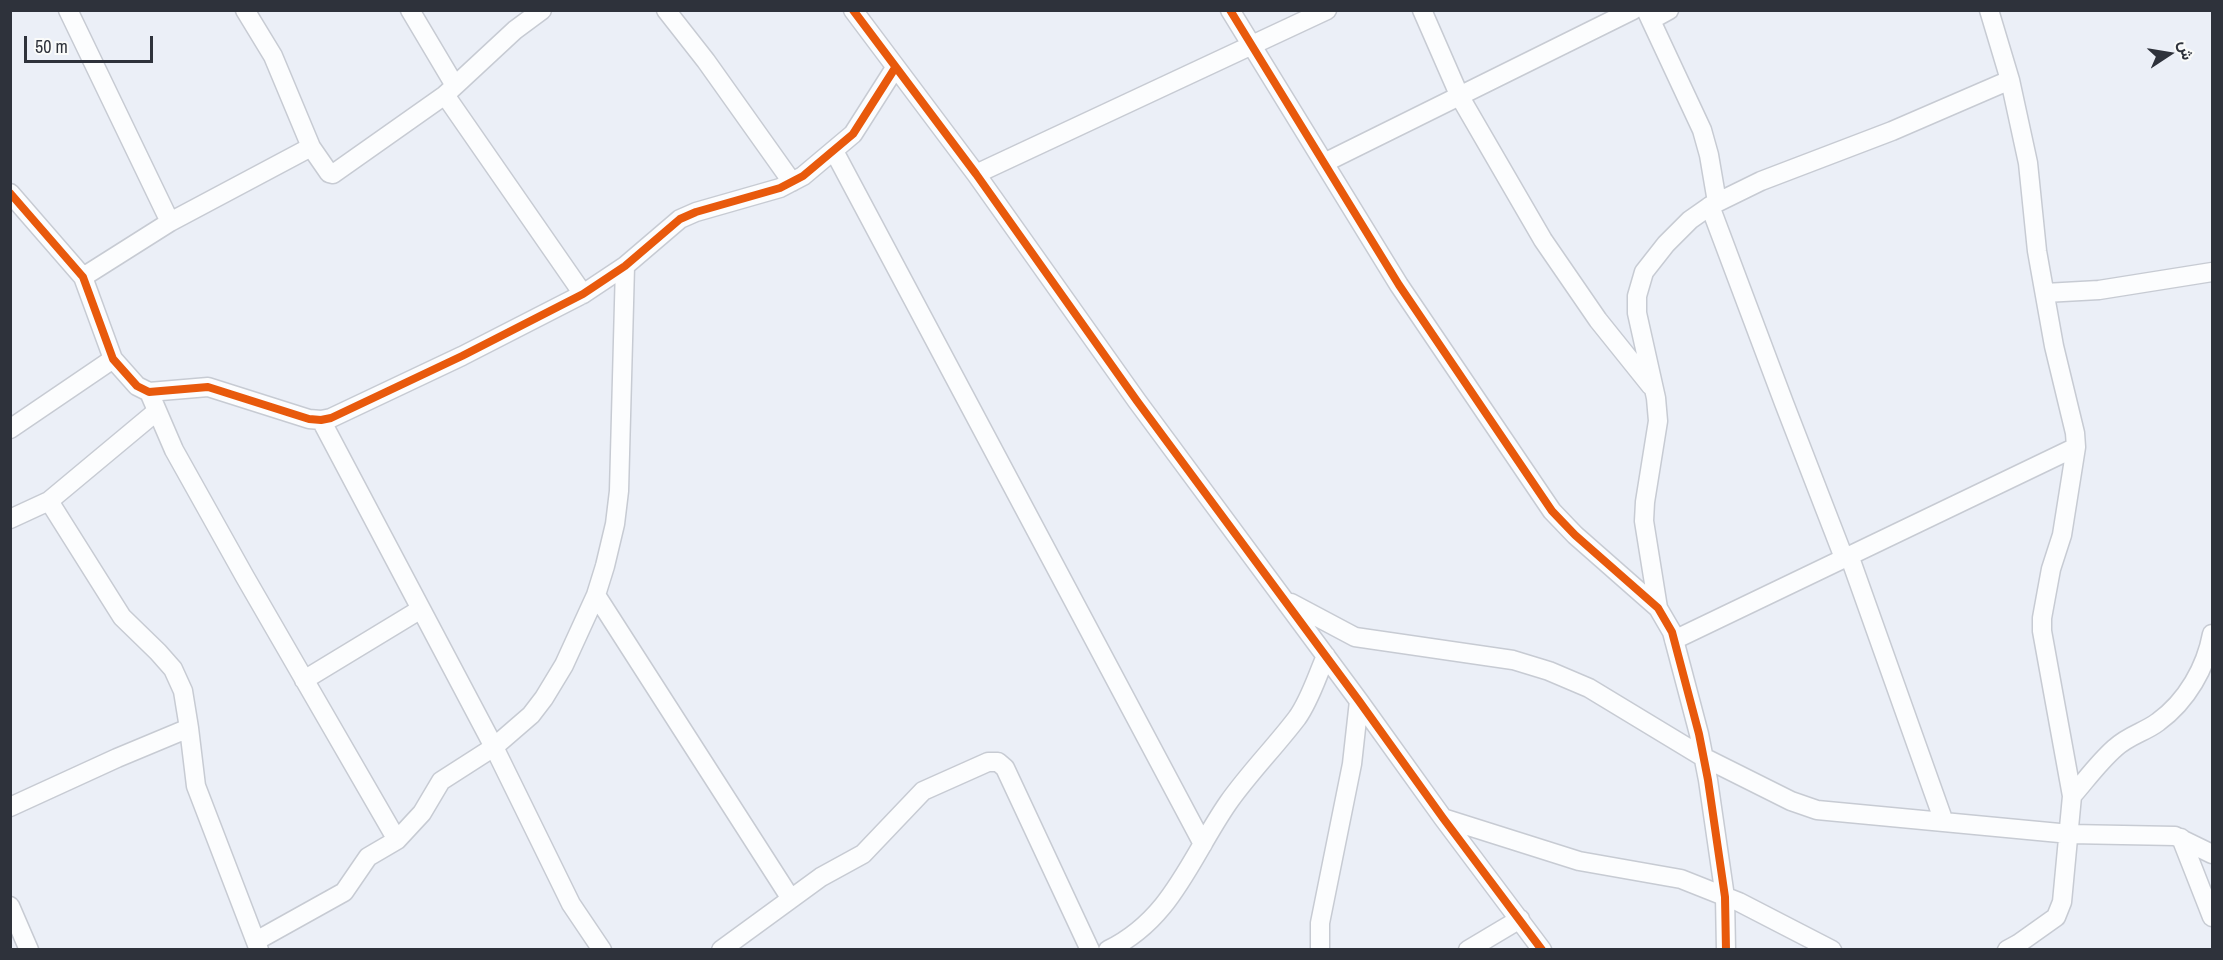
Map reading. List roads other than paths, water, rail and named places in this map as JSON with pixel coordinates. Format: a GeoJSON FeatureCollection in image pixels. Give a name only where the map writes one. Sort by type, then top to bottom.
{"type":"FeatureCollection","features":[{"type":"Feature","properties":{"kind":"street"},"geometry":{"type":"LineString","coordinates":[[68,10],[170,222]]}},
{"type":"Feature","properties":{"kind":"street"},"geometry":{"type":"LineString","coordinates":[[245,10],[273,56],[311,147],[329,173],[336,173],[449,89],[515,30],[542,10]]}},
{"type":"Feature","properties":{"kind":"street"},"geometry":{"type":"LineString","coordinates":[[410,10],[449,89],[583,294]]}},
{"type":"Feature","properties":{"kind":"street"},"geometry":{"type":"LineString","coordinates":[[666,10],[706,61],[792,182]]}},
{"type":"Feature","properties":{"kind":"street"},"geometry":{"type":"LineString","coordinates":[[853,10],[976,174],[1137,401],[1542,950]]}},
{"type":"Feature","properties":{"kind":"street"},"geometry":{"type":"LineString","coordinates":[[1230,10],[1399,285],[1552,511],[1575,535],[1658,608]]}},
{"type":"Feature","properties":{"kind":"street"},"geometry":{"type":"LineString","coordinates":[[976,174],[1327,10]]}},
{"type":"Feature","properties":{"kind":"street"},"geometry":{"type":"LineString","coordinates":[[1422,10],[1460,97],[1543,240],[1598,320],[1654,390]]}},
{"type":"Feature","properties":{"kind":"street"},"geometry":{"type":"LineString","coordinates":[[1324,163],[1633,10]]}},
{"type":"Feature","properties":{"kind":"street"},"geometry":{"type":"LineString","coordinates":[[1669,10],[1649,15],[1701,130],[1709,155],[1714,204],[1784,403],[1847,557],[1944,822]]}},
{"type":"Feature","properties":{"kind":"street"},"geometry":{"type":"LineString","coordinates":[[1989,10],[2010,80],[2031,181],[2035,238],[2054,346],[2072,417],[2076,447],[2062,535],[2051,569],[2042,618],[2042,631],[2072,796],[2070,834],[2060,909],[2056,917],[2016,948]]}},
{"type":"Feature","properties":{"kind":"street"},"geometry":{"type":"LineString","coordinates":[[10,193],[83,277],[113,359],[137,386],[149,392],[208,387],[309,420],[321,420],[332,417],[462,356],[583,294],[625,266],[680,219],[696,212],[780,188],[803,176],[853,134],[895,68]]}},
{"type":"Feature","properties":{"kind":"street"},"geometry":{"type":"LineString","coordinates":[[1726,950],[1725,897],[1704,758],[1674,640],[1658,608],[1644,521],[1658,421],[1654,390],[1637,313],[1637,296],[1641,280],[1644,272],[1666,244],[1690,220],[1714,204],[1761,181],[1892,131],[2010,80]]}},
{"type":"Feature","properties":{"kind":"street"},"geometry":{"type":"LineString","coordinates":[[83,277],[170,222],[311,147]]}},
{"type":"Feature","properties":{"kind":"street"},"geometry":{"type":"LineString","coordinates":[[834,151],[1203,844]]}},
{"type":"Feature","properties":{"kind":"street"},"geometry":{"type":"LineString","coordinates":[[49,501],[122,617],[173,669],[183,691],[196,786],[201,803],[258,945],[344,892],[368,857],[397,840],[422,813],[441,781],[494,747],[531,715],[564,665],[596,595],[606,566],[615,524],[619,491],[625,266]]}},
{"type":"Feature","properties":{"kind":"street"},"geometry":{"type":"LineString","coordinates":[[2045,293],[2099,290],[2212,272]]}},
{"type":"Feature","properties":{"kind":"street"},"geometry":{"type":"LineString","coordinates":[[10,429],[113,359]]}},
{"type":"Feature","properties":{"kind":"street"},"geometry":{"type":"LineString","coordinates":[[149,392],[174,450],[397,840]]}},
{"type":"Feature","properties":{"kind":"street"},"geometry":{"type":"LineString","coordinates":[[10,519],[49,501],[157,411]]}},
{"type":"Feature","properties":{"kind":"street"},"geometry":{"type":"LineString","coordinates":[[321,420],[494,747],[572,904],[602,950]]}},
{"type":"Feature","properties":{"kind":"street"},"geometry":{"type":"LineString","coordinates":[[1674,640],[2076,447]]}},
{"type":"Feature","properties":{"kind":"street"},"geometry":{"type":"LineString","coordinates":[[596,595],[791,899]]}},
{"type":"Feature","properties":{"kind":"street"},"geometry":{"type":"LineString","coordinates":[[1285,600],[1355,637],[1513,660],[1549,671],[1589,688],[1704,758],[1791,801],[1817,810],[2070,834],[2147,834],[2181,838],[2212,854]]}},
{"type":"Feature","properties":{"kind":"street"},"geometry":{"type":"LineString","coordinates":[[304,680],[421,609]]}},
{"type":"Feature","properties":{"kind":"street"},"geometry":{"type":"LineString","coordinates":[[2072,796],[2115,748],[2134,734],[2157,724],[2173,710],[2206,668],[2212,633]]}},
{"type":"Feature","properties":{"kind":"street"},"geometry":{"type":"LineString","coordinates":[[1108,950],[1142,929],[1174,893],[1227,805],[1252,770],[1298,717],[1326,656]]}},
{"type":"Feature","properties":{"kind":"street"},"geometry":{"type":"LineString","coordinates":[[1320,950],[1320,923],[1352,764],[1359,700]]}},
{"type":"Feature","properties":{"kind":"street"},"geometry":{"type":"LineString","coordinates":[[10,807],[189,728]]}},
{"type":"Feature","properties":{"kind":"street"},"geometry":{"type":"LineString","coordinates":[[721,950],[821,878],[863,854],[923,791],[988,762],[998,762],[1005,768],[1090,950]]}},
{"type":"Feature","properties":{"kind":"street"},"geometry":{"type":"LineString","coordinates":[[1443,818],[1579,861],[1681,879],[1725,897],[1832,950]]}},
{"type":"Feature","properties":{"kind":"street"},"geometry":{"type":"LineString","coordinates":[[2181,838],[2212,917]]}},
{"type":"Feature","properties":{"kind":"street"},"geometry":{"type":"LineString","coordinates":[[10,906],[29,950]]}},
{"type":"Feature","properties":{"kind":"street"},"geometry":{"type":"LineString","coordinates":[[1468,950],[1520,919]]}}]}
